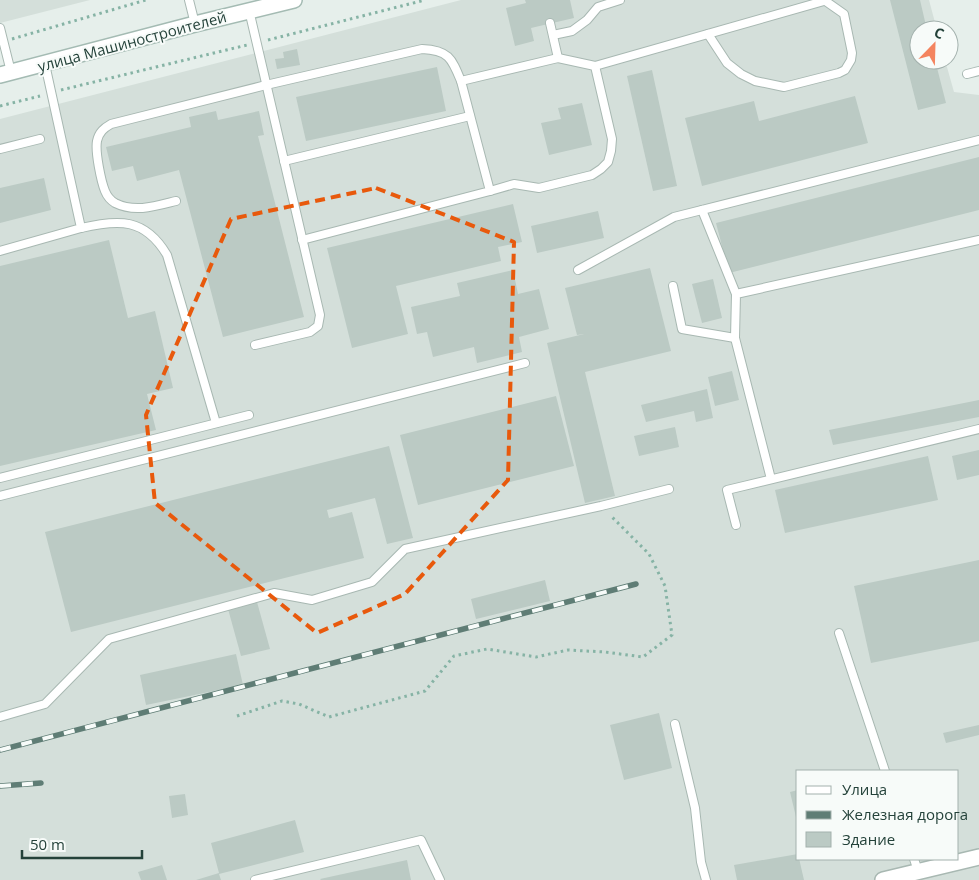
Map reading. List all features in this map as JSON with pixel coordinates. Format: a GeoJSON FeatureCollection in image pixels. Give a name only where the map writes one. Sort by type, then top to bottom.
{"type":"FeatureCollection","features":[{"type":"Feature","properties":{"kind":"main road","name":"улица Машиностроителей"},"geometry":{"type":"LineString","coordinates":[[6,74],[248,10],[294,0]]}},
{"type":"Feature","properties":{"kind":"main road"},"geometry":{"type":"LineString","coordinates":[[959,860],[979,857]]}},
{"type":"Feature","properties":{"kind":"main road"},"geometry":{"type":"LineString","coordinates":[[883,880],[916,865],[955,860]]}},
{"type":"Feature","properties":{"kind":"lane"},"geometry":{"type":"LineString","coordinates":[[188,0],[195,24]]}},
{"type":"Feature","properties":{"kind":"lane"},"geometry":{"type":"LineString","coordinates":[[553,35],[572,31],[587,20],[598,7],[620,0]]}},
{"type":"Feature","properties":{"kind":"lane"},"geometry":{"type":"LineString","coordinates":[[461,81],[558,58],[595,66],[824,0],[844,14],[852,53],[848,65],[839,73],[784,87],[756,81],[741,74],[727,64],[708,34]]}},
{"type":"Feature","properties":{"kind":"lane"},"geometry":{"type":"LineString","coordinates":[[248,10],[320,315],[318,326],[310,332],[255,345]]}},
{"type":"Feature","properties":{"kind":"lane"},"geometry":{"type":"LineString","coordinates":[[550,23],[558,58]]}},
{"type":"Feature","properties":{"kind":"lane"},"geometry":{"type":"LineString","coordinates":[[0,28],[6,74]]}},
{"type":"Feature","properties":{"kind":"lane"},"geometry":{"type":"LineString","coordinates":[[176,201],[147,208],[132,208],[115,203],[109,199],[105,191],[96,148],[100,133],[111,124],[266,85],[422,49],[432,49],[444,53],[453,60],[461,81],[490,191]]}},
{"type":"Feature","properties":{"kind":"lane"},"geometry":{"type":"LineString","coordinates":[[44,64],[81,228]]}},
{"type":"Feature","properties":{"kind":"lane"},"geometry":{"type":"LineString","coordinates":[[302,240],[514,184],[539,188],[592,175],[608,162],[612,151],[612,140],[595,66]]}},
{"type":"Feature","properties":{"kind":"lane"},"geometry":{"type":"LineString","coordinates":[[967,74],[979,71]]}},
{"type":"Feature","properties":{"kind":"lane"},"geometry":{"type":"LineString","coordinates":[[284,161],[470,116]]}},
{"type":"Feature","properties":{"kind":"lane"},"geometry":{"type":"LineString","coordinates":[[0,149],[40,139]]}},
{"type":"Feature","properties":{"kind":"lane"},"geometry":{"type":"LineString","coordinates":[[578,270],[674,217],[979,140]]}},
{"type":"Feature","properties":{"kind":"lane"},"geometry":{"type":"LineString","coordinates":[[702,210],[736,294],[736,338],[771,479]]}},
{"type":"Feature","properties":{"kind":"lane"},"geometry":{"type":"LineString","coordinates":[[0,251],[106,222],[134,225],[143,230],[162,246],[168,255],[216,423]]}},
{"type":"Feature","properties":{"kind":"lane"},"geometry":{"type":"LineString","coordinates":[[736,294],[979,240]]}},
{"type":"Feature","properties":{"kind":"lane"},"geometry":{"type":"LineString","coordinates":[[673,286],[682,329],[736,338]]}},
{"type":"Feature","properties":{"kind":"lane"},"geometry":{"type":"LineString","coordinates":[[0,496],[525,363]]}},
{"type":"Feature","properties":{"kind":"lane"},"geometry":{"type":"LineString","coordinates":[[0,478],[249,415]]}},
{"type":"Feature","properties":{"kind":"lane"},"geometry":{"type":"LineString","coordinates":[[736,525],[728,490],[979,429]]}},
{"type":"Feature","properties":{"kind":"lane"},"geometry":{"type":"LineString","coordinates":[[0,717],[45,704],[109,639],[274,593],[312,600],[372,582],[405,549],[601,506],[669,489]]}},
{"type":"Feature","properties":{"kind":"lane"},"geometry":{"type":"LineString","coordinates":[[840,633],[885,770]]}},
{"type":"Feature","properties":{"kind":"lane"},"geometry":{"type":"LineString","coordinates":[[675,724],[695,808],[701,862],[706,880]]}},
{"type":"Feature","properties":{"kind":"lane"},"geometry":{"type":"LineString","coordinates":[[255,880],[421,840],[440,880]]}},
{"type":"Feature","properties":{"kind":"path"},"geometry":{"type":"LineString","coordinates":[[3,41],[146,0]]}},
{"type":"Feature","properties":{"kind":"path"},"geometry":{"type":"LineString","coordinates":[[0,106],[425,0]]}},
{"type":"Feature","properties":{"kind":"path"},"geometry":{"type":"LineString","coordinates":[[237,716],[282,701],[300,704],[328,717],[425,691],[454,656],[488,649],[536,657],[568,650],[643,657],[672,635],[665,586],[649,554],[601,506]]}},
{"type":"Feature","properties":{"kind":"highlighted area"},"geometry":{"type":"Polygon","coordinates":[[[376,188],[514,242],[508,480],[405,594],[317,633],[155,503],[146,415],[231,219],[376,188]]]}},
{"type":"Feature","properties":{"kind":"shaded area"},"geometry":{"type":"Polygon","coordinates":[[[0,0],[90,0],[0,23],[0,0]]]}},
{"type":"Feature","properties":{"kind":"shaded area"},"geometry":{"type":"Polygon","coordinates":[[[461,0],[929,0],[934,20],[909,20],[909,70],[948,70],[954,92],[979,95],[979,880],[0,880],[0,119],[461,0]]]}},
{"type":"Feature","properties":{"kind":"building"},"geometry":{"type":"Polygon","coordinates":[[[525,0],[570,0],[574,18],[531,28],[534,41],[515,46],[506,8],[526,3],[525,0]]]}},
{"type":"Feature","properties":{"kind":"building"},"geometry":{"type":"Polygon","coordinates":[[[890,0],[920,0],[925,20],[909,20],[909,70],[938,70],[946,103],[918,110],[890,0]]]}},
{"type":"Feature","properties":{"kind":"building"},"geometry":{"type":"Polygon","coordinates":[[[297,49],[300,65],[277,69],[275,59],[284,58],[283,52],[297,49]]]}},
{"type":"Feature","properties":{"kind":"building"},"geometry":{"type":"Polygon","coordinates":[[[437,67],[446,111],[306,141],[296,97],[437,67]]]}},
{"type":"Feature","properties":{"kind":"building"},"geometry":{"type":"Polygon","coordinates":[[[652,70],[677,186],[653,191],[627,76],[652,70]]]}},
{"type":"Feature","properties":{"kind":"building"},"geometry":{"type":"Polygon","coordinates":[[[855,96],[868,143],[702,186],[685,118],[754,101],[759,121],[855,96]]]}},
{"type":"Feature","properties":{"kind":"building"},"geometry":{"type":"Polygon","coordinates":[[[582,103],[592,145],[549,155],[541,123],[561,119],[558,108],[582,103]]]}},
{"type":"Feature","properties":{"kind":"building"},"geometry":{"type":"Polygon","coordinates":[[[216,111],[218,120],[259,111],[264,135],[258,136],[304,317],[223,337],[179,170],[137,181],[133,166],[112,171],[106,147],[191,127],[189,117],[216,111]]]}},
{"type":"Feature","properties":{"kind":"building"},"geometry":{"type":"Polygon","coordinates":[[[979,157],[979,210],[729,273],[716,223],[979,157]]]}},
{"type":"Feature","properties":{"kind":"building"},"geometry":{"type":"Polygon","coordinates":[[[44,178],[51,210],[0,223],[0,188],[44,178]]]}},
{"type":"Feature","properties":{"kind":"building"},"geometry":{"type":"Polygon","coordinates":[[[513,204],[522,242],[498,247],[501,261],[396,286],[408,334],[352,348],[327,248],[513,204]]]}},
{"type":"Feature","properties":{"kind":"building"},"geometry":{"type":"Polygon","coordinates":[[[598,211],[604,238],[537,253],[531,226],[598,211]]]}},
{"type":"Feature","properties":{"kind":"building"},"geometry":{"type":"Polygon","coordinates":[[[109,240],[128,318],[155,311],[173,388],[147,394],[156,430],[0,466],[0,266],[109,240]]]}},
{"type":"Feature","properties":{"kind":"building"},"geometry":{"type":"Polygon","coordinates":[[[650,268],[671,351],[585,372],[615,496],[585,503],[547,343],[584,334],[577,335],[565,288],[650,268]]]}},
{"type":"Feature","properties":{"kind":"building"},"geometry":{"type":"Polygon","coordinates":[[[513,270],[518,294],[539,289],[549,329],[519,337],[522,352],[477,363],[474,347],[433,357],[427,332],[417,334],[411,307],[460,296],[457,283],[513,270]]]}},
{"type":"Feature","properties":{"kind":"building"},"geometry":{"type":"Polygon","coordinates":[[[713,279],[722,318],[702,323],[692,284],[713,279]]]}},
{"type":"Feature","properties":{"kind":"building"},"geometry":{"type":"Polygon","coordinates":[[[732,371],[739,400],[715,406],[708,377],[732,371]]]}},
{"type":"Feature","properties":{"kind":"building"},"geometry":{"type":"Polygon","coordinates":[[[707,389],[713,418],[696,422],[694,411],[646,422],[641,405],[707,389]]]}},
{"type":"Feature","properties":{"kind":"building"},"geometry":{"type":"Polygon","coordinates":[[[556,396],[574,466],[418,505],[400,435],[556,396]]]}},
{"type":"Feature","properties":{"kind":"building"},"geometry":{"type":"Polygon","coordinates":[[[979,400],[979,417],[833,445],[829,430],[979,400]]]}},
{"type":"Feature","properties":{"kind":"building"},"geometry":{"type":"Polygon","coordinates":[[[675,427],[679,447],[639,456],[634,436],[675,427]]]}},
{"type":"Feature","properties":{"kind":"building"},"geometry":{"type":"Polygon","coordinates":[[[389,446],[413,538],[387,544],[375,498],[327,510],[329,518],[352,512],[364,558],[71,632],[45,532],[389,446]]]}},
{"type":"Feature","properties":{"kind":"building"},"geometry":{"type":"Polygon","coordinates":[[[979,450],[979,475],[957,480],[952,456],[979,450]]]}},
{"type":"Feature","properties":{"kind":"building"},"geometry":{"type":"Polygon","coordinates":[[[928,456],[938,500],[785,533],[775,490],[928,456]]]}},
{"type":"Feature","properties":{"kind":"building"},"geometry":{"type":"Polygon","coordinates":[[[979,560],[979,641],[871,663],[854,586],[979,560]]]}},
{"type":"Feature","properties":{"kind":"building"},"geometry":{"type":"Polygon","coordinates":[[[545,580],[550,601],[476,619],[471,599],[545,580]]]}},
{"type":"Feature","properties":{"kind":"building"},"geometry":{"type":"Polygon","coordinates":[[[257,602],[270,649],[241,656],[228,609],[257,602]]]}},
{"type":"Feature","properties":{"kind":"building"},"geometry":{"type":"Polygon","coordinates":[[[236,654],[243,685],[146,705],[140,675],[236,654]]]}},
{"type":"Feature","properties":{"kind":"building"},"geometry":{"type":"Polygon","coordinates":[[[659,713],[672,768],[624,780],[610,725],[659,713]]]}},
{"type":"Feature","properties":{"kind":"building"},"geometry":{"type":"Polygon","coordinates":[[[979,725],[979,735],[946,743],[943,733],[979,725]]]}},
{"type":"Feature","properties":{"kind":"building"},"geometry":{"type":"Polygon","coordinates":[[[796,790],[796,817],[790,792],[796,790]]]}},
{"type":"Feature","properties":{"kind":"building"},"geometry":{"type":"Polygon","coordinates":[[[185,794],[188,815],[172,818],[169,796],[185,794]]]}},
{"type":"Feature","properties":{"kind":"building"},"geometry":{"type":"Polygon","coordinates":[[[295,820],[304,852],[219,874],[221,880],[196,880],[219,873],[211,843],[295,820]]]}},
{"type":"Feature","properties":{"kind":"building"},"geometry":{"type":"Polygon","coordinates":[[[796,854],[796,860],[799,860],[804,880],[737,880],[734,865],[796,854]]]}},
{"type":"Feature","properties":{"kind":"building"},"geometry":{"type":"Polygon","coordinates":[[[407,860],[411,880],[320,879],[407,860]]]}},
{"type":"Feature","properties":{"kind":"building"},"geometry":{"type":"Polygon","coordinates":[[[162,865],[167,880],[141,880],[138,872],[162,865]]]}},
{"type":"Feature","properties":{"kind":"railway"},"geometry":{"type":"LineString","coordinates":[[0,750],[636,584]]}},
{"type":"Feature","properties":{"kind":"railway"},"geometry":{"type":"LineString","coordinates":[[0,786],[41,783]]}}]}
